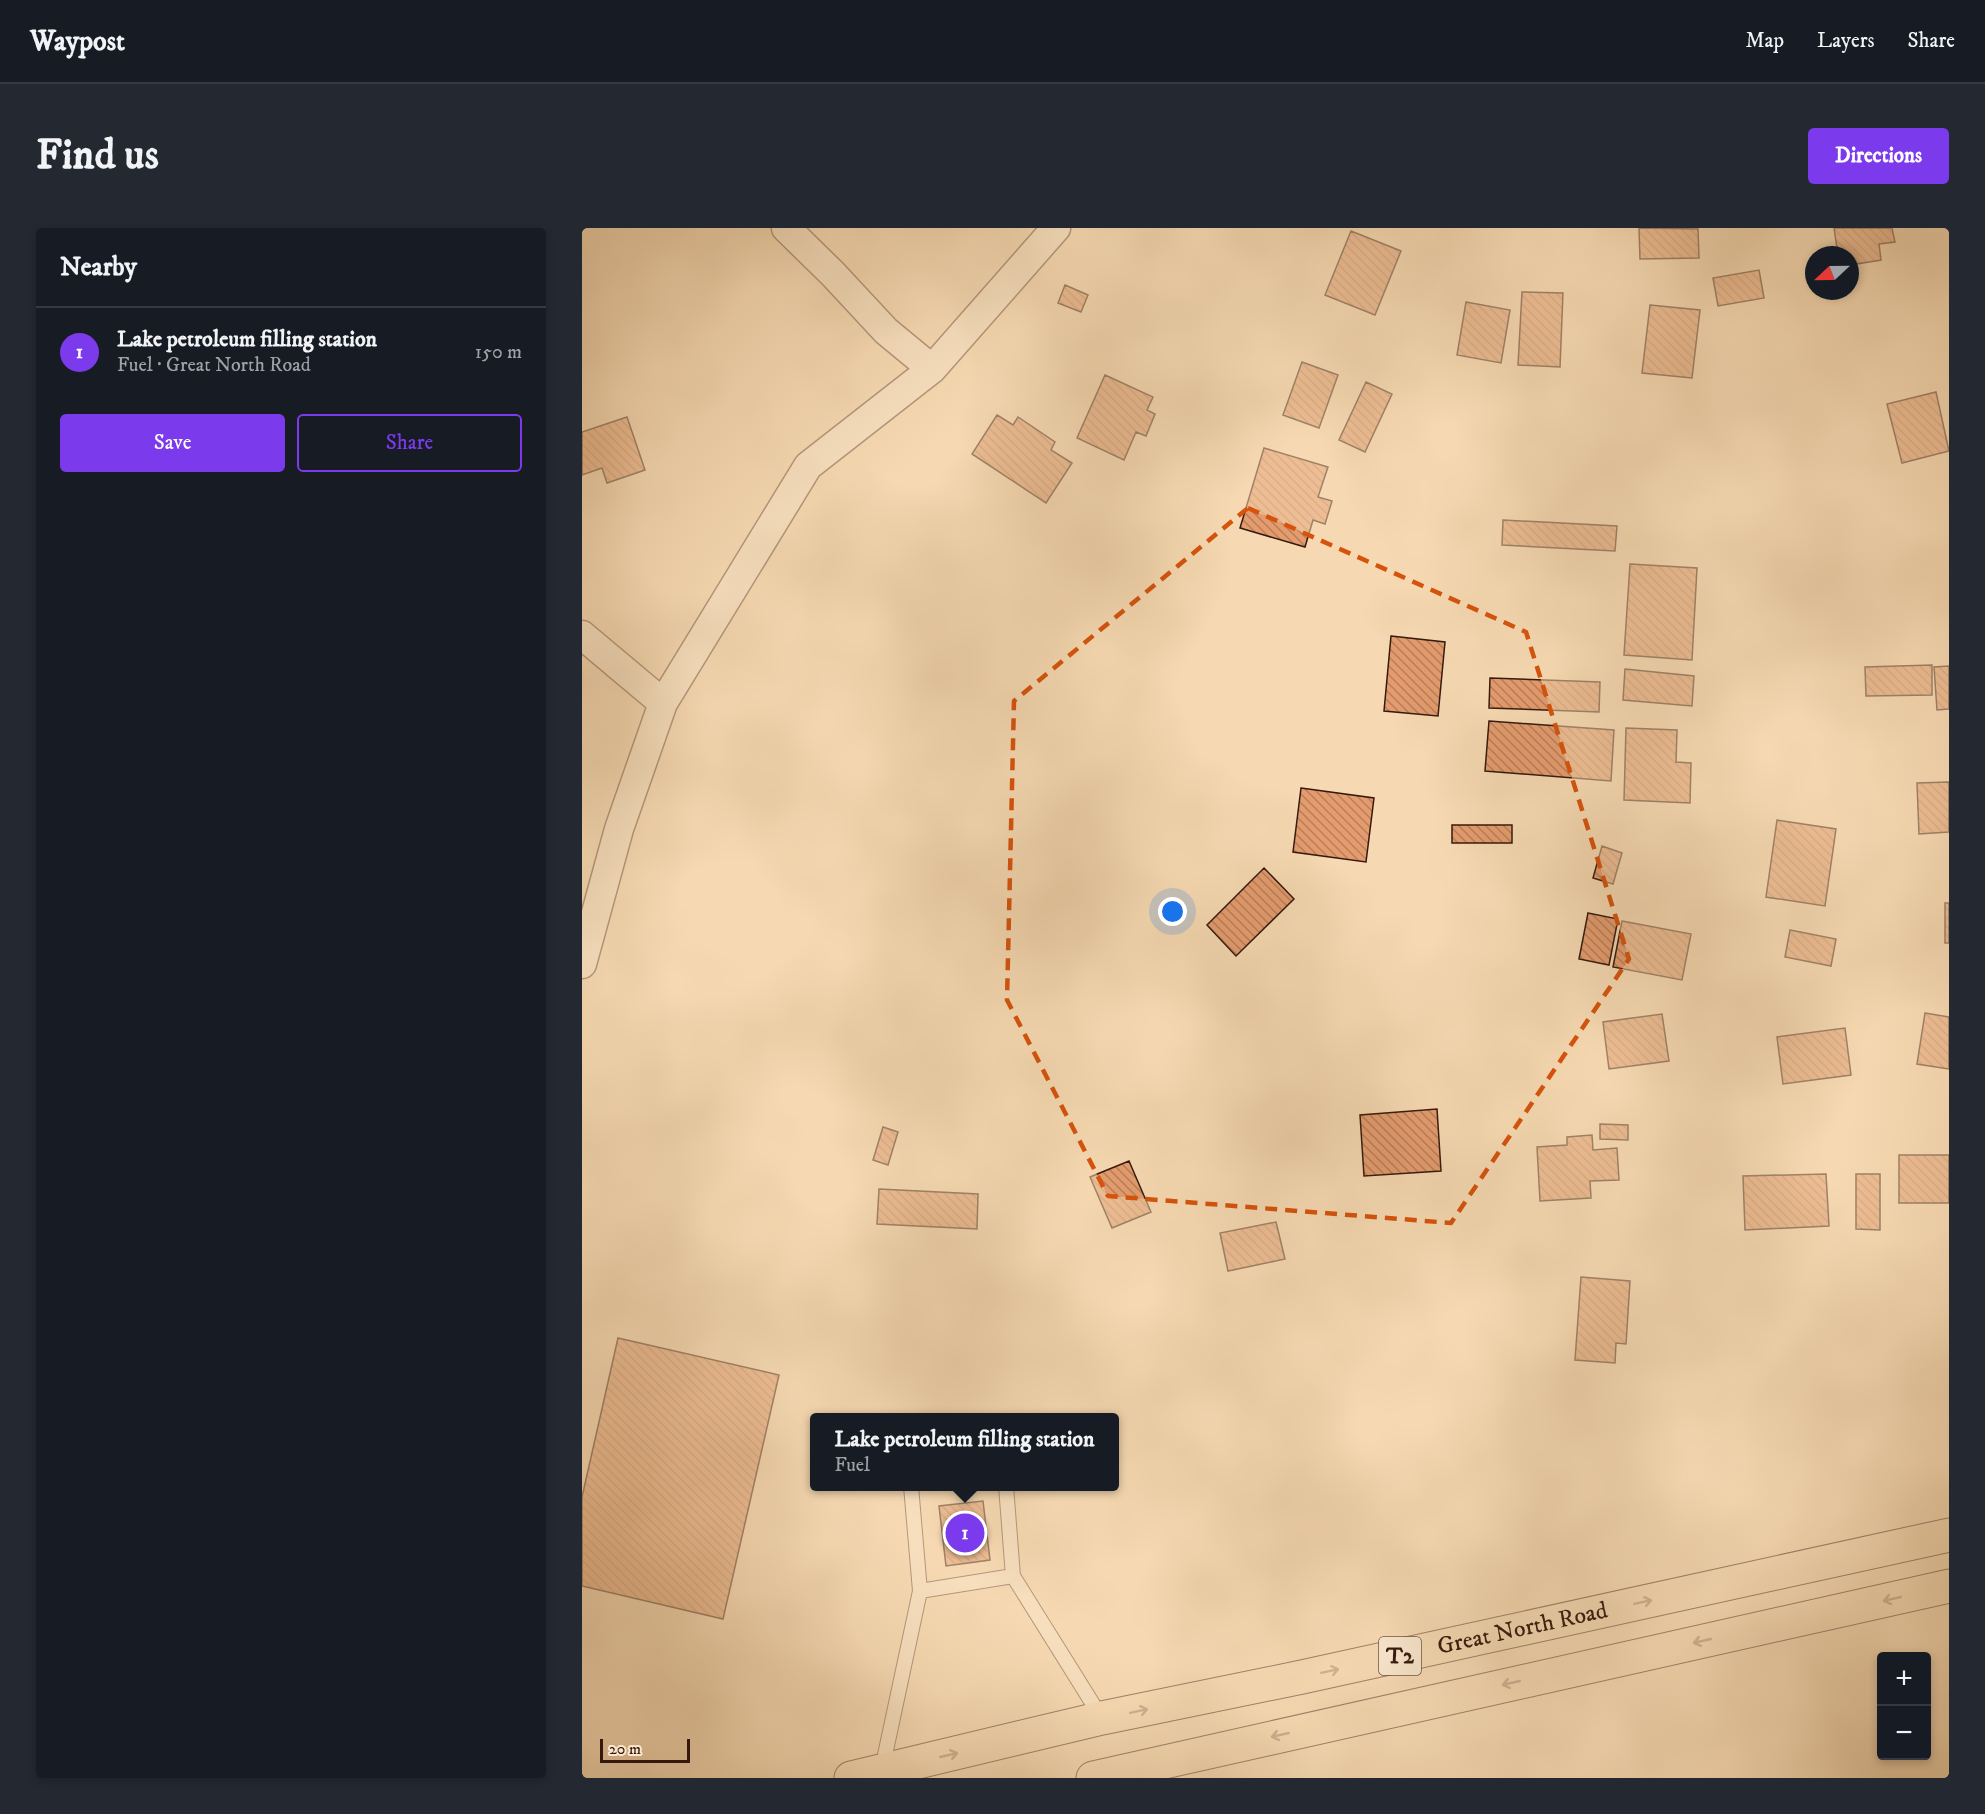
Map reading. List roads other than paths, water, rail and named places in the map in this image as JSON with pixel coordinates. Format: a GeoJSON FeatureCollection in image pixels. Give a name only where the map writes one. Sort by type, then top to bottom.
{"type":"FeatureCollection","features":[{"type":"Feature","properties":{"kind":"highway","name":"Great North Road"},"geometry":{"type":"LineString","coordinates":[[866,1774],[1102,1718],[1302,1677],[1949,1535]]}},
{"type":"Feature","properties":{"kind":"highway","name":"Great North Road"},"geometry":{"type":"LineString","coordinates":[[1093,1778],[1949,1586]]}},
{"type":"Feature","properties":{"kind":"street"},"geometry":{"type":"LineString","coordinates":[[786,228],[886,331],[932,369]]}},
{"type":"Feature","properties":{"kind":"street"},"geometry":{"type":"LineString","coordinates":[[582,963],[619,829],[663,704],[808,466],[932,369],[1056,228]]}},
{"type":"Feature","properties":{"kind":"street"},"geometry":{"type":"LineString","coordinates":[[582,635],[663,704]]}},
{"type":"Feature","properties":{"kind":"lane"},"geometry":{"type":"LineString","coordinates":[[866,1774],[920,1591],[911,1491]]}},
{"type":"Feature","properties":{"kind":"lane"},"geometry":{"type":"LineString","coordinates":[[1006,1491],[1013,1576],[1102,1718]]}},
{"type":"Feature","properties":{"kind":"lane"},"geometry":{"type":"LineString","coordinates":[[920,1591],[1013,1576]]}},
{"type":"Feature","properties":{"kind":"place","name":"Lake petroleum filling station"},"geometry":{"type":"Point","coordinates":[965,1533]}}]}
